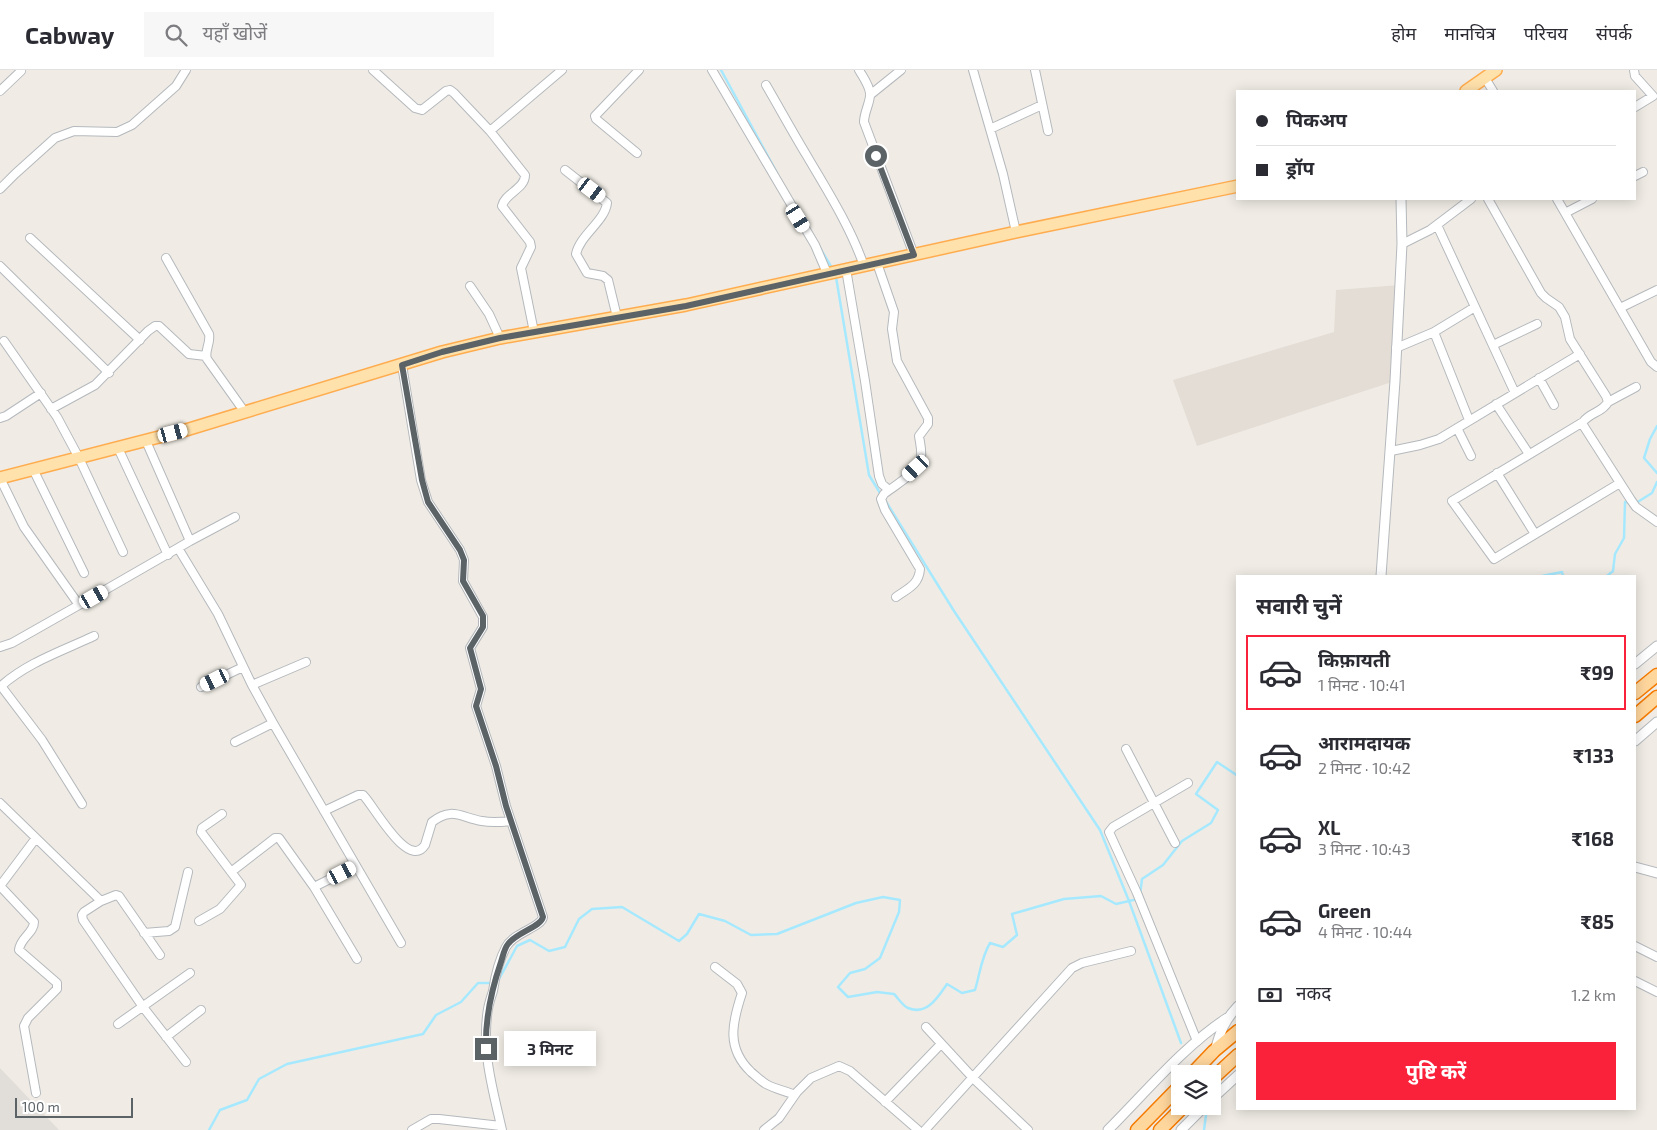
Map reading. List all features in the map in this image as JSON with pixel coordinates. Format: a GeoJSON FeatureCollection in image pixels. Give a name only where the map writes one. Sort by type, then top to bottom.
{"type":"FeatureCollection","features":[{"type":"Feature","properties":{"kind":"highway"},"geometry":{"type":"LineString","coordinates":[[1636,692],[1657,675]]}},
{"type":"Feature","properties":{"kind":"highway"},"geometry":{"type":"LineString","coordinates":[[1636,715],[1657,697]]}},
{"type":"Feature","properties":{"kind":"highway"},"geometry":{"type":"LineString","coordinates":[[1201,1065],[1236,1033]]}},
{"type":"Feature","properties":{"kind":"highway"},"geometry":{"type":"LineString","coordinates":[[1221,1071],[1236,1057]]}},
{"type":"Feature","properties":{"kind":"highway"},"geometry":{"type":"LineString","coordinates":[[1137,1130],[1171,1095]]}},
{"type":"Feature","properties":{"kind":"highway"},"geometry":{"type":"LineString","coordinates":[[1160,1130],[1175,1115]]}},
{"type":"Feature","properties":{"kind":"main road"},"geometry":{"type":"LineString","coordinates":[[1467,90],[1496,70]]}},
{"type":"Feature","properties":{"kind":"main road"},"geometry":{"type":"LineString","coordinates":[[0,478],[118,448],[442,352],[500,338],[686,306],[827,273],[1236,186]]}},
{"type":"Feature","properties":{"kind":"street"},"geometry":{"type":"LineString","coordinates":[[0,190],[55,138],[74,131],[117,132],[132,125],[176,86],[186,70]]}},
{"type":"Feature","properties":{"kind":"street"},"geometry":{"type":"LineString","coordinates":[[373,70],[419,110],[422,110],[446,91],[450,90],[490,131],[525,175],[524,181],[504,200],[502,206],[530,242],[531,246],[521,268],[534,332]]}},
{"type":"Feature","properties":{"kind":"street"},"geometry":{"type":"LineString","coordinates":[[490,131],[562,70]]}},
{"type":"Feature","properties":{"kind":"street"},"geometry":{"type":"LineString","coordinates":[[637,154],[596,119],[596,116],[639,70]]}},
{"type":"Feature","properties":{"kind":"street"},"geometry":{"type":"LineString","coordinates":[[712,70],[815,245],[827,273]]}},
{"type":"Feature","properties":{"kind":"street"},"geometry":{"type":"LineString","coordinates":[[859,70],[870,94],[864,114],[864,122],[914,255]]}},
{"type":"Feature","properties":{"kind":"street"},"geometry":{"type":"LineString","coordinates":[[870,94],[900,70]]}},
{"type":"Feature","properties":{"kind":"street"},"geometry":{"type":"LineString","coordinates":[[973,70],[1003,174],[1016,232]]}},
{"type":"Feature","properties":{"kind":"street"},"geometry":{"type":"LineString","coordinates":[[1035,70],[1048,131]]}},
{"type":"Feature","properties":{"kind":"street"},"geometry":{"type":"LineString","coordinates":[[1634,70],[1634,76],[1655,98],[1636,107]]}},
{"type":"Feature","properties":{"kind":"street"},"geometry":{"type":"LineString","coordinates":[[0,91],[21,71]]}},
{"type":"Feature","properties":{"kind":"street"},"geometry":{"type":"LineString","coordinates":[[1485,78],[1492,90]]}},
{"type":"Feature","properties":{"kind":"street"},"geometry":{"type":"LineString","coordinates":[[766,86],[835,202],[858,247],[864,266]]}},
{"type":"Feature","properties":{"kind":"street"},"geometry":{"type":"LineString","coordinates":[[990,129],[1042,105]]}},
{"type":"Feature","properties":{"kind":"street"},"geometry":{"type":"LineString","coordinates":[[565,170],[607,203],[604,211],[578,246],[576,254],[577,259],[587,273],[603,276],[608,280],[617,317]]}},
{"type":"Feature","properties":{"kind":"street"},"geometry":{"type":"LineString","coordinates":[[1381,575],[1391,451],[1402,244],[1402,200]]}},
{"type":"Feature","properties":{"kind":"street"},"geometry":{"type":"LineString","coordinates":[[1402,244],[1437,225],[1470,200]]}},
{"type":"Feature","properties":{"kind":"street"},"geometry":{"type":"LineString","coordinates":[[1489,200],[1541,293],[1559,307],[1565,317],[1570,339],[1608,402]]}},
{"type":"Feature","properties":{"kind":"street"},"geometry":{"type":"LineString","coordinates":[[1558,200],[1651,362],[1657,367]]}},
{"type":"Feature","properties":{"kind":"street"},"geometry":{"type":"LineString","coordinates":[[1565,213],[1590,200]]}},
{"type":"Feature","properties":{"kind":"street"},"geometry":{"type":"LineString","coordinates":[[1437,225],[1515,393]]}},
{"type":"Feature","properties":{"kind":"street"},"geometry":{"type":"LineString","coordinates":[[30,238],[140,340]]}},
{"type":"Feature","properties":{"kind":"street"},"geometry":{"type":"LineString","coordinates":[[166,258],[209,334],[210,341],[206,356]]}},
{"type":"Feature","properties":{"kind":"street"},"geometry":{"type":"LineString","coordinates":[[877,263],[894,312],[892,329],[897,362],[928,418],[928,424],[919,436],[921,460],[916,468],[881,499],[885,510],[920,570],[919,578],[915,584],[896,597]]}},
{"type":"Feature","properties":{"kind":"street"},"geometry":{"type":"LineString","coordinates":[[0,266],[109,373]]}},
{"type":"Feature","properties":{"kind":"street"},"geometry":{"type":"LineString","coordinates":[[846,269],[867,390],[879,476],[882,484],[889,490]]}},
{"type":"Feature","properties":{"kind":"street"},"geometry":{"type":"LineString","coordinates":[[470,286],[489,314],[500,338]]}},
{"type":"Feature","properties":{"kind":"street"},"geometry":{"type":"LineString","coordinates":[[1620,308],[1657,290]]}},
{"type":"Feature","properties":{"kind":"street"},"geometry":{"type":"LineString","coordinates":[[1396,348],[1434,332],[1475,307]]}},
{"type":"Feature","properties":{"kind":"street"},"geometry":{"type":"LineString","coordinates":[[1493,345],[1538,324]]}},
{"type":"Feature","properties":{"kind":"street"},"geometry":{"type":"LineString","coordinates":[[51,409],[95,385],[109,373],[148,331],[155,326],[159,326],[189,354],[206,356],[244,411]]}},
{"type":"Feature","properties":{"kind":"street"},"geometry":{"type":"LineString","coordinates":[[1434,332],[1469,420]]}},
{"type":"Feature","properties":{"kind":"street"},"geometry":{"type":"LineString","coordinates":[[4,341],[51,409],[79,458],[123,552]]}},
{"type":"Feature","properties":{"kind":"street"},"geometry":{"type":"LineString","coordinates":[[1391,451],[1431,442],[1580,354]]}},
{"type":"Feature","properties":{"kind":"street"},"geometry":{"type":"LineString","coordinates":[[402,365],[422,480],[428,502],[460,550],[464,560],[463,581],[483,616],[483,627],[470,648],[481,689],[476,706],[543,917],[540,924],[516,935],[507,945],[495,979],[488,1008],[486,1035],[487,1063],[502,1128],[439,1118],[431,1119],[412,1130]]}},
{"type":"Feature","properties":{"kind":"street"},"geometry":{"type":"LineString","coordinates":[[1539,378],[1554,405]]}},
{"type":"Feature","properties":{"kind":"street"},"geometry":{"type":"LineString","coordinates":[[1620,483],[1494,559],[1452,500],[1583,422],[1589,416],[1602,410],[1608,402],[1636,387]]}},
{"type":"Feature","properties":{"kind":"street"},"geometry":{"type":"LineString","coordinates":[[0,418],[40,394]]}},
{"type":"Feature","properties":{"kind":"street"},"geometry":{"type":"LineString","coordinates":[[1496,404],[1528,454]]}},
{"type":"Feature","properties":{"kind":"street"},"geometry":{"type":"LineString","coordinates":[[1583,422],[1634,504],[1657,522]]}},
{"type":"Feature","properties":{"kind":"street"},"geometry":{"type":"LineString","coordinates":[[1457,428],[1471,456]]}},
{"type":"Feature","properties":{"kind":"street"},"geometry":{"type":"LineString","coordinates":[[146,440],[190,541]]}},
{"type":"Feature","properties":{"kind":"street"},"geometry":{"type":"LineString","coordinates":[[118,448],[168,555]]}},
{"type":"Feature","properties":{"kind":"street"},"geometry":{"type":"LineString","coordinates":[[33,469],[84,573]]}},
{"type":"Feature","properties":{"kind":"street"},"geometry":{"type":"LineString","coordinates":[[1497,473],[1535,534]]}},
{"type":"Feature","properties":{"kind":"street"},"geometry":{"type":"LineString","coordinates":[[0,478],[24,527],[79,605]]}},
{"type":"Feature","properties":{"kind":"street"},"geometry":{"type":"LineString","coordinates":[[0,647],[79,605],[236,516]]}},
{"type":"Feature","properties":{"kind":"street"},"geometry":{"type":"LineString","coordinates":[[178,548],[218,614],[273,724],[401,943]]}},
{"type":"Feature","properties":{"kind":"street"},"geometry":{"type":"LineString","coordinates":[[82,804],[42,740],[1,686],[28,667],[94,636]]}},
{"type":"Feature","properties":{"kind":"street"},"geometry":{"type":"LineString","coordinates":[[1636,663],[1657,646]]}},
{"type":"Feature","properties":{"kind":"street"},"geometry":{"type":"LineString","coordinates":[[252,685],[306,662]]}},
{"type":"Feature","properties":{"kind":"street"},"geometry":{"type":"LineString","coordinates":[[201,687],[243,666]]}},
{"type":"Feature","properties":{"kind":"street"},"geometry":{"type":"LineString","coordinates":[[1636,740],[1657,722]]}},
{"type":"Feature","properties":{"kind":"street"},"geometry":{"type":"LineString","coordinates":[[235,742],[273,724]]}},
{"type":"Feature","properties":{"kind":"street"},"geometry":{"type":"LineString","coordinates":[[1126,750],[1175,843]]}},
{"type":"Feature","properties":{"kind":"street"},"geometry":{"type":"LineString","coordinates":[[1188,783],[1113,827],[1109,832],[1137,893],[1197,1041]]}},
{"type":"Feature","properties":{"kind":"street"},"geometry":{"type":"LineString","coordinates":[[324,811],[358,795],[364,795],[396,840],[416,852],[424,846],[432,822],[450,814],[461,814],[485,822],[511,821]]}},
{"type":"Feature","properties":{"kind":"street"},"geometry":{"type":"LineString","coordinates":[[0,803],[101,901]]}},
{"type":"Feature","properties":{"kind":"street"},"geometry":{"type":"LineString","coordinates":[[199,921],[220,909],[240,887],[240,882],[201,832],[202,828],[222,814]]}},
{"type":"Feature","properties":{"kind":"street"},"geometry":{"type":"LineString","coordinates":[[36,838],[0,886],[34,922],[33,929],[20,944],[20,950],[58,986],[28,1018],[24,1026],[36,1094]]}},
{"type":"Feature","properties":{"kind":"street"},"geometry":{"type":"LineString","coordinates":[[231,872],[277,838],[280,840],[314,887],[357,959]]}},
{"type":"Feature","properties":{"kind":"street"},"geometry":{"type":"LineString","coordinates":[[314,887],[356,866]]}},
{"type":"Feature","properties":{"kind":"street"},"geometry":{"type":"LineString","coordinates":[[1636,867],[1657,873]]}},
{"type":"Feature","properties":{"kind":"street"},"geometry":{"type":"LineString","coordinates":[[144,933],[169,931],[175,927],[188,872]]}},
{"type":"Feature","properties":{"kind":"street"},"geometry":{"type":"LineString","coordinates":[[160,955],[119,896],[116,895],[101,901],[84,912],[82,918],[143,1007],[186,1062]]}},
{"type":"Feature","properties":{"kind":"street"},"geometry":{"type":"LineString","coordinates":[[1636,946],[1657,957]]}},
{"type":"Feature","properties":{"kind":"street"},"geometry":{"type":"LineString","coordinates":[[925,1130],[974,1079],[1072,968],[1131,950]]}},
{"type":"Feature","properties":{"kind":"street"},"geometry":{"type":"LineString","coordinates":[[715,967],[736,984],[742,994],[733,1028],[733,1042],[741,1059],[748,1068],[767,1084],[795,1095]]}},
{"type":"Feature","properties":{"kind":"street"},"geometry":{"type":"LineString","coordinates":[[118,1024],[190,974]]}},
{"type":"Feature","properties":{"kind":"street"},"geometry":{"type":"LineString","coordinates":[[1636,982],[1657,992]]}},
{"type":"Feature","properties":{"kind":"street"},"geometry":{"type":"LineString","coordinates":[[1108,1130],[1197,1041],[1227,1018],[1236,1008]]}},
{"type":"Feature","properties":{"kind":"street"},"geometry":{"type":"LineString","coordinates":[[166,1037],[201,1010]]}},
{"type":"Feature","properties":{"kind":"street"},"geometry":{"type":"LineString","coordinates":[[1214,1051],[1221,1029],[1227,1018]]}},
{"type":"Feature","properties":{"kind":"street"},"geometry":{"type":"LineString","coordinates":[[926,1027],[974,1079],[1028,1130]]}},
{"type":"Feature","properties":{"kind":"street"},"geometry":{"type":"LineString","coordinates":[[885,1102],[941,1044]]}},
{"type":"Feature","properties":{"kind":"street"},"geometry":{"type":"LineString","coordinates":[[764,1130],[778,1118],[795,1095],[811,1078],[839,1066],[850,1071],[918,1130]]}},
{"type":"Feature","properties":{"kind":"street"},"geometry":{"type":"LineString","coordinates":[[1221,1090],[1236,1076]]}},
{"type":"Feature","properties":{"kind":"street"},"geometry":{"type":"LineString","coordinates":[[1181,1130],[1196,1115]]}},
{"type":"Feature","properties":{"kind":"shaded area"},"geometry":{"type":"Polygon","coordinates":[[[1399,285],[1395,381],[1197,446],[1173,380],[1334,332],[1336,290],[1399,285]]]}},
{"type":"Feature","properties":{"kind":"shaded area"},"geometry":{"type":"Polygon","coordinates":[[[0,1068],[59,1130],[0,1130],[0,1068]]]}},
{"type":"Feature","properties":{"kind":"waterway"},"geometry":{"type":"LineString","coordinates":[[721,70],[777,173]]}},
{"type":"Feature","properties":{"kind":"waterway"},"geometry":{"type":"LineString","coordinates":[[820,248],[832,268]]}},
{"type":"Feature","properties":{"kind":"waterway"},"geometry":{"type":"LineString","coordinates":[[836,277],[869,475],[880,493]]}},
{"type":"Feature","properties":{"kind":"waterway"},"geometry":{"type":"LineString","coordinates":[[1657,426],[1650,439],[1644,458],[1657,473]]}},
{"type":"Feature","properties":{"kind":"waterway"},"geometry":{"type":"LineString","coordinates":[[1636,503],[1652,493],[1657,482]]}},
{"type":"Feature","properties":{"kind":"waterway"},"geometry":{"type":"LineString","coordinates":[[885,500],[954,611],[1100,830],[1129,901],[1181,1043]]}},
{"type":"Feature","properties":{"kind":"waterway"},"geometry":{"type":"LineString","coordinates":[[1608,575],[1613,571],[1615,554],[1624,538],[1625,502],[1631,503]]}},
{"type":"Feature","properties":{"kind":"waterway"},"geometry":{"type":"LineString","coordinates":[[1547,575],[1562,572],[1563,575]]}},
{"type":"Feature","properties":{"kind":"waterway"},"geometry":{"type":"LineString","coordinates":[[1140,895],[1142,879],[1163,865],[1182,841],[1211,823],[1218,810],[1196,794],[1217,762],[1236,775]]}},
{"type":"Feature","properties":{"kind":"waterway"},"geometry":{"type":"LineString","coordinates":[[498,981],[517,946],[530,940],[549,951],[565,947],[579,919],[592,909],[622,907],[679,941],[687,934],[699,914],[725,921],[751,935],[777,934],[856,903],[883,897],[900,900],[899,912],[880,958],[865,969],[850,973],[838,987],[848,997],[877,992],[894,994],[902,1004],[915,1010],[931,1004],[947,984],[962,993],[975,990],[990,943],[1003,947],[1017,935],[1012,914],[1064,899],[1101,896],[1116,904],[1138,899]]}},
{"type":"Feature","properties":{"kind":"waterway"},"geometry":{"type":"LineString","coordinates":[[209,1130],[220,1110],[247,1100],[259,1079],[287,1064],[423,1034],[436,1015],[461,1002],[478,983],[494,983]]}},
{"type":"Feature","properties":{"kind":"waterway"},"geometry":{"type":"LineString","coordinates":[[1204,1130],[1206,1115]]}},
{"type":"Feature","properties":{"kind":"route"},"geometry":{"type":"LineString","coordinates":[[486,1049],[488,1008],[495,979],[507,945],[516,935],[540,924],[543,917],[506,806],[496,766],[476,706],[481,689],[470,648],[483,627],[483,616],[463,581],[464,560],[460,550],[428,502],[422,480],[402,365],[442,352],[500,338],[686,306],[914,255],[876,156]]}}]}
